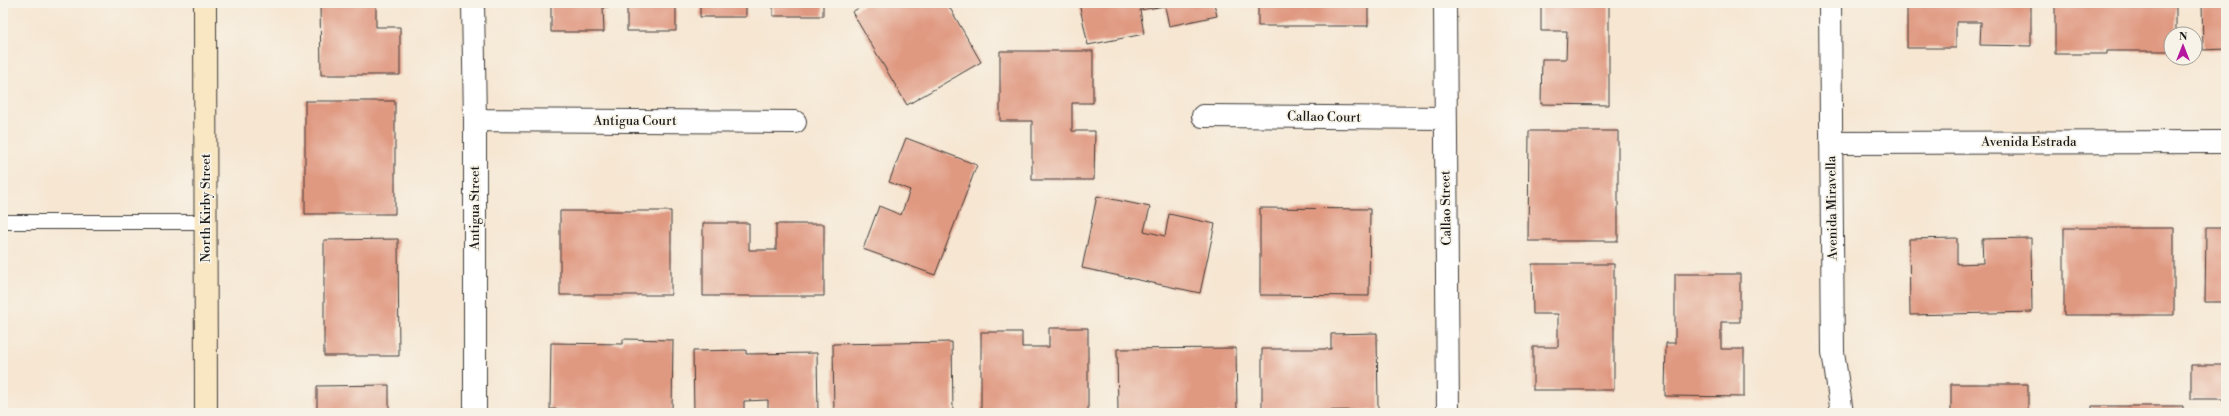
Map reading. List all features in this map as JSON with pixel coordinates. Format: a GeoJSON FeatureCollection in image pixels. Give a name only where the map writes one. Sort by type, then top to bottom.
{"type":"FeatureCollection","features":[{"type":"Feature","properties":{"kind":"street","name":"North Kirby Street"},"geometry":{"type":"LineString","coordinates":[[205,3],[206,413]]}},
{"type":"Feature","properties":{"kind":"street","name":"Antigua Street"},"geometry":{"type":"LineString","coordinates":[[472,3],[475,120],[475,413]]}},
{"type":"Feature","properties":{"kind":"street","name":"Callao Street"},"geometry":{"type":"LineString","coordinates":[[1445,3],[1448,413]]}},
{"type":"Feature","properties":{"kind":"street","name":"Avenida Miravella"},"geometry":{"type":"LineString","coordinates":[[1830,3],[1833,352],[1842,413]]}},
{"type":"Feature","properties":{"kind":"street","name":"Callao Court"},"geometry":{"type":"LineString","coordinates":[[1203,116],[1445,118]]}},
{"type":"Feature","properties":{"kind":"street","name":"Antigua Court"},"geometry":{"type":"LineString","coordinates":[[475,120],[795,122]]}},
{"type":"Feature","properties":{"kind":"street","name":"Avenida Estrada"},"geometry":{"type":"LineString","coordinates":[[1831,143],[2226,142]]}},
{"type":"Feature","properties":{"kind":"lane"},"geometry":{"type":"LineString","coordinates":[[3,222],[206,222]]}},
{"type":"Feature","properties":{"kind":"building"},"geometry":{"type":"Polygon","coordinates":[[[320,3],[376,3],[376,27],[400,27],[400,75],[321,75],[320,3]]]}},
{"type":"Feature","properties":{"kind":"building"},"geometry":{"type":"Polygon","coordinates":[[[551,3],[676,3],[676,31],[627,31],[627,7],[603,7],[604,32],[551,32],[551,3]]]}},
{"type":"Feature","properties":{"kind":"building"},"geometry":{"type":"Polygon","coordinates":[[[700,3],[746,3],[746,17],[700,17],[700,3]]]}},
{"type":"Feature","properties":{"kind":"building"},"geometry":{"type":"Polygon","coordinates":[[[773,3],[823,3],[823,16],[773,16],[773,3]]]}},
{"type":"Feature","properties":{"kind":"building"},"geometry":{"type":"Polygon","coordinates":[[[867,3],[947,3],[981,62],[907,105],[852,12],[867,3]]]}},
{"type":"Feature","properties":{"kind":"building"},"geometry":{"type":"Polygon","coordinates":[[[1079,3],[1214,3],[1217,16],[1169,26],[1165,6],[1140,10],[1144,34],[1088,45],[1079,3]]]}},
{"type":"Feature","properties":{"kind":"building"},"geometry":{"type":"Polygon","coordinates":[[[1258,3],[1368,3],[1368,26],[1258,26],[1258,3]]]}},
{"type":"Feature","properties":{"kind":"building"},"geometry":{"type":"Polygon","coordinates":[[[1541,3],[1609,3],[1609,105],[1541,104],[1542,59],[1566,59],[1567,31],[1541,31],[1541,3]]]}},
{"type":"Feature","properties":{"kind":"building"},"geometry":{"type":"Polygon","coordinates":[[[1907,3],[2031,3],[2031,46],[1980,45],[1981,22],[1956,22],[1956,48],[1907,48],[1907,3]]]}},
{"type":"Feature","properties":{"kind":"building"},"geometry":{"type":"Polygon","coordinates":[[[2055,3],[2176,3],[2176,26],[2163,26],[2163,51],[2107,51],[2107,54],[2055,54],[2055,3]]]}},
{"type":"Feature","properties":{"kind":"building"},"geometry":{"type":"Polygon","coordinates":[[[2202,3],[2226,3],[2226,49],[2203,50],[2202,3]]]}},
{"type":"Feature","properties":{"kind":"building"},"geometry":{"type":"Polygon","coordinates":[[[1000,51],[1093,51],[1093,103],[1072,103],[1072,131],[1095,131],[1094,180],[1032,180],[1032,121],[1000,121],[1000,51]]]}},
{"type":"Feature","properties":{"kind":"building"},"geometry":{"type":"Polygon","coordinates":[[[305,101],[395,101],[395,214],[305,214],[305,101]]]}},
{"type":"Feature","properties":{"kind":"building"},"geometry":{"type":"Polygon","coordinates":[[[1529,131],[1618,131],[1618,241],[1528,241],[1529,131]]]}},
{"type":"Feature","properties":{"kind":"building"},"geometry":{"type":"Polygon","coordinates":[[[906,138],[977,165],[935,275],[863,249],[879,206],[901,215],[910,190],[889,182],[906,138]]]}},
{"type":"Feature","properties":{"kind":"building"},"geometry":{"type":"Polygon","coordinates":[[[1097,196],[1150,207],[1144,231],[1165,236],[1169,214],[1215,224],[1200,293],[1082,268],[1097,196]]]}},
{"type":"Feature","properties":{"kind":"building"},"geometry":{"type":"Polygon","coordinates":[[[1260,208],[1370,209],[1369,296],[1260,295],[1260,208]]]}},
{"type":"Feature","properties":{"kind":"building"},"geometry":{"type":"Polygon","coordinates":[[[560,211],[671,211],[671,295],[560,295],[560,211]]]}},
{"type":"Feature","properties":{"kind":"building"},"geometry":{"type":"Polygon","coordinates":[[[703,223],[749,223],[749,250],[776,250],[776,224],[824,224],[824,296],[703,296],[703,223]]]}},
{"type":"Feature","properties":{"kind":"building"},"geometry":{"type":"Polygon","coordinates":[[[2064,228],[2174,228],[2174,315],[2064,315],[2064,228]]]}},
{"type":"Feature","properties":{"kind":"building"},"geometry":{"type":"Polygon","coordinates":[[[2206,228],[2226,228],[2226,302],[2205,302],[2206,228]]]}},
{"type":"Feature","properties":{"kind":"building"},"geometry":{"type":"Polygon","coordinates":[[[1957,238],[1957,264],[1983,263],[1982,239],[2031,238],[2032,312],[1910,315],[1909,239],[1957,238]]]}},
{"type":"Feature","properties":{"kind":"building"},"geometry":{"type":"Polygon","coordinates":[[[398,239],[399,356],[324,356],[324,240],[398,239]]]}},
{"type":"Feature","properties":{"kind":"building"},"geometry":{"type":"Polygon","coordinates":[[[1532,264],[1614,264],[1614,390],[1533,390],[1533,347],[1558,347],[1558,314],[1533,314],[1532,264]]]}},
{"type":"Feature","properties":{"kind":"building"},"geometry":{"type":"Polygon","coordinates":[[[1675,274],[1740,274],[1740,322],[1721,322],[1721,349],[1744,349],[1744,397],[1665,396],[1666,343],[1675,343],[1675,274]]]}},
{"type":"Feature","properties":{"kind":"building"},"geometry":{"type":"Polygon","coordinates":[[[1049,328],[1088,328],[1088,413],[981,413],[981,332],[1022,332],[1022,347],[1049,347],[1049,328]]]}},
{"type":"Feature","properties":{"kind":"building"},"geometry":{"type":"Polygon","coordinates":[[[1377,333],[1378,410],[1262,411],[1262,349],[1331,349],[1331,334],[1377,333]]]}},
{"type":"Feature","properties":{"kind":"building"},"geometry":{"type":"Polygon","coordinates":[[[623,339],[673,340],[672,411],[550,409],[551,343],[623,344],[623,339]]]}},
{"type":"Feature","properties":{"kind":"building"},"geometry":{"type":"Polygon","coordinates":[[[952,342],[953,413],[834,413],[833,344],[952,342]]]}},
{"type":"Feature","properties":{"kind":"building"},"geometry":{"type":"Polygon","coordinates":[[[1236,348],[1237,413],[1118,413],[1117,349],[1236,348]]]}},
{"type":"Feature","properties":{"kind":"building"},"geometry":{"type":"Polygon","coordinates":[[[746,350],[746,354],[817,353],[818,413],[768,413],[768,400],[744,401],[744,413],[694,413],[693,351],[746,350]]]}},
{"type":"Feature","properties":{"kind":"building"},"geometry":{"type":"Polygon","coordinates":[[[2191,365],[2226,365],[2226,399],[2191,399],[2191,365]]]}},
{"type":"Feature","properties":{"kind":"building"},"geometry":{"type":"Polygon","coordinates":[[[1951,384],[2028,384],[2028,413],[1951,413],[1951,384]]]}},
{"type":"Feature","properties":{"kind":"building"},"geometry":{"type":"Polygon","coordinates":[[[389,385],[389,413],[317,413],[317,386],[389,385]]]}},
{"type":"Feature","properties":{"kind":"building"},"geometry":{"type":"Polygon","coordinates":[[[2092,406],[2183,406],[2183,413],[2092,413],[2092,406]]]}}]}
